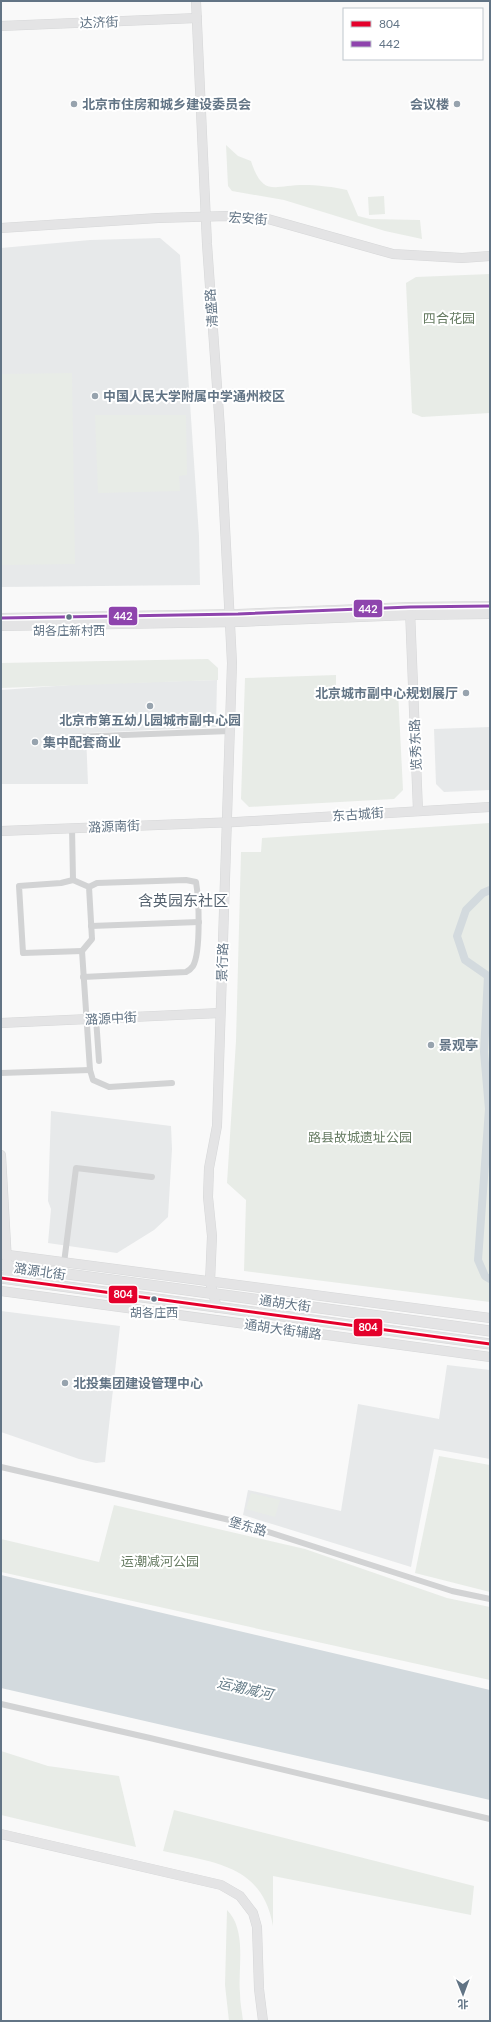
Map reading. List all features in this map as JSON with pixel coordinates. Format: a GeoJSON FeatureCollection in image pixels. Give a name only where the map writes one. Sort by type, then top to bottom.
{"type":"FeatureCollection","features":[{"type":"Feature","properties":{"kind":"main road","name":"潞源北街"},"geometry":{"type":"LineString","coordinates":[[4,1266],[80,1276]]}},
{"type":"Feature","properties":{"kind":"main road","name":"通胡大街"},"geometry":{"type":"LineString","coordinates":[[80,1276],[490,1331]]}},
{"type":"Feature","properties":{"kind":"main road","name":"潞源北街"},"geometry":{"type":"LineString","coordinates":[[4,1279],[78,1288]]}},
{"type":"Feature","properties":{"kind":"main road","name":"通胡大街"},"geometry":{"type":"LineString","coordinates":[[78,1288],[490,1344]]}},
{"type":"Feature","properties":{"kind":"street","name":"清盛路"},"geometry":{"type":"LineString","coordinates":[[196,1],[207,217],[207,244],[224,493],[229,618]]}},
{"type":"Feature","properties":{"kind":"street","name":"达济街"},"geometry":{"type":"LineString","coordinates":[[1,26],[197,18]]}},
{"type":"Feature","properties":{"kind":"street","name":"宏安街"},"geometry":{"type":"LineString","coordinates":[[1,228],[158,218],[227,216],[268,219],[393,254],[462,258],[490,256]]}},
{"type":"Feature","properties":{"kind":"street"},"geometry":{"type":"LineString","coordinates":[[1,626],[410,611],[490,606]]}},
{"type":"Feature","properties":{"kind":"street"},"geometry":{"type":"LineString","coordinates":[[410,611],[490,614]]}},
{"type":"Feature","properties":{"kind":"street","name":"览秀东路"},"geometry":{"type":"LineString","coordinates":[[410,611],[418,811]]}},
{"type":"Feature","properties":{"kind":"street"},"geometry":{"type":"LineString","coordinates":[[1,618],[229,618]]}},
{"type":"Feature","properties":{"kind":"street","name":"景行路"},"geometry":{"type":"LineString","coordinates":[[217,1308],[210,1282],[212,1236],[208,1197],[209,1168],[217,1126],[232,664],[229,618]]}},
{"type":"Feature","properties":{"kind":"street"},"geometry":{"type":"LineString","coordinates":[[72,737],[230,731]]}},
{"type":"Feature","properties":{"kind":"street","name":"东古城街"},"geometry":{"type":"LineString","coordinates":[[226,822],[490,807]]}},
{"type":"Feature","properties":{"kind":"street","name":"潞源南街"},"geometry":{"type":"LineString","coordinates":[[1,830],[226,822]]}},
{"type":"Feature","properties":{"kind":"street"},"geometry":{"type":"LineString","coordinates":[[72,827],[73,880]]}},
{"type":"Feature","properties":{"kind":"street"},"geometry":{"type":"LineString","coordinates":[[82,951],[23,954],[19,886],[61,883],[73,880],[89,887]]}},
{"type":"Feature","properties":{"kind":"street"},"geometry":{"type":"LineString","coordinates":[[84,977],[186,972],[192,968],[195,960],[198,922],[199,898],[196,882],[186,880],[97,883],[89,887]]}},
{"type":"Feature","properties":{"kind":"street"},"geometry":{"type":"LineString","coordinates":[[89,887],[92,939],[82,951],[84,977],[99,1061]]}},
{"type":"Feature","properties":{"kind":"street"},"geometry":{"type":"LineString","coordinates":[[91,926],[198,922]]}},
{"type":"Feature","properties":{"kind":"street","name":"潞源中街"},"geometry":{"type":"LineString","coordinates":[[1,1023],[220,1012]]}},
{"type":"Feature","properties":{"kind":"street"},"geometry":{"type":"LineString","coordinates":[[91,1019],[90,1070],[93,1080],[109,1087],[172,1084]]}},
{"type":"Feature","properties":{"kind":"street"},"geometry":{"type":"LineString","coordinates":[[1,1073],[90,1070]]}},
{"type":"Feature","properties":{"kind":"street"},"geometry":{"type":"LineString","coordinates":[[1,1155],[4,1279]]}},
{"type":"Feature","properties":{"kind":"street"},"geometry":{"type":"LineString","coordinates":[[64,1262],[76,1168],[152,1177]]}},
{"type":"Feature","properties":{"kind":"street"},"geometry":{"type":"LineString","coordinates":[[4,1254],[116,1270],[490,1318]]}},
{"type":"Feature","properties":{"kind":"street","name":"通胡大街辅路"},"geometry":{"type":"LineString","coordinates":[[1,1291],[490,1357]]}},
{"type":"Feature","properties":{"kind":"street","name":"堡东路"},"geometry":{"type":"LineString","coordinates":[[1,1468],[234,1521],[452,1591],[490,1599]]}},
{"type":"Feature","properties":{"kind":"street"},"geometry":{"type":"LineString","coordinates":[[1,1704],[158,1739],[490,1819]]}},
{"type":"Feature","properties":{"kind":"street"},"geometry":{"type":"LineString","coordinates":[[1,1834],[221,1885],[240,1896],[253,1913],[257,1927],[259,1989],[263,2021]]}},
{"type":"Feature","properties":{"kind":"shaded area","name":"中国人民大学附属中学通州校区"},"geometry":{"type":"Polygon","coordinates":[[[160,238],[180,255],[199,536],[200,585],[1,587],[1,248],[90,240],[160,238]]]}},
{"type":"Feature","properties":{"kind":"shaded area"},"geometry":{"type":"Polygon","coordinates":[[[217,680],[216,727],[86,733],[88,784],[1,784],[1,690],[84,684],[217,680]]]}},
{"type":"Feature","properties":{"kind":"shaded area"},"geometry":{"type":"Polygon","coordinates":[[[490,727],[490,790],[444,792],[436,784],[434,729],[490,727]]]}},
{"type":"Feature","properties":{"kind":"shaded area"},"geometry":{"type":"Polygon","coordinates":[[[51,1111],[171,1126],[172,1149],[168,1217],[154,1230],[117,1253],[48,1243],[51,1209],[48,1201],[51,1111]]]}},
{"type":"Feature","properties":{"kind":"shaded area","name":"北投集团建设管理中心"},"geometry":{"type":"Polygon","coordinates":[[[1,1311],[120,1326],[105,1462],[96,1463],[79,1459],[1,1432],[1,1311]]]}},
{"type":"Feature","properties":{"kind":"shaded area"},"geometry":{"type":"Polygon","coordinates":[[[447,1365],[490,1370],[490,1459],[434,1449],[411,1567],[243,1515],[248,1490],[341,1511],[358,1404],[439,1419],[447,1365]]]}},
{"type":"Feature","properties":{"kind":"green space"},"geometry":{"type":"Polygon","coordinates":[[[226,145],[238,156],[251,161],[255,173],[265,185],[277,187],[314,185],[347,190],[358,216],[370,219],[420,220],[422,239],[385,231],[284,200],[232,191],[228,186],[226,145]]]}},
{"type":"Feature","properties":{"kind":"green space"},"geometry":{"type":"Polygon","coordinates":[[[384,196],[385,214],[369,215],[368,197],[384,196]]]}},
{"type":"Feature","properties":{"kind":"green space","name":"四合花园"},"geometry":{"type":"Polygon","coordinates":[[[490,274],[490,413],[422,417],[412,413],[406,283],[416,277],[490,274]]]}},
{"type":"Feature","properties":{"kind":"green space"},"geometry":{"type":"Polygon","coordinates":[[[72,373],[75,564],[1,565],[1,374],[72,373]]]}},
{"type":"Feature","properties":{"kind":"green space"},"geometry":{"type":"Polygon","coordinates":[[[95,415],[186,415],[187,475],[179,476],[180,491],[98,493],[95,415]]]}},
{"type":"Feature","properties":{"kind":"green space"},"geometry":{"type":"Polygon","coordinates":[[[208,659],[218,668],[218,680],[1,688],[1,663],[208,659]]]}},
{"type":"Feature","properties":{"kind":"green space"},"geometry":{"type":"Polygon","coordinates":[[[336,675],[336,692],[398,691],[403,790],[394,799],[249,807],[241,799],[245,678],[336,675]]]}},
{"type":"Feature","properties":{"kind":"green space","name":"路县故城遗址公园"},"geometry":{"type":"Polygon","coordinates":[[[490,823],[490,1302],[244,1271],[246,1200],[227,1183],[236,1041],[241,852],[261,852],[262,838],[490,823]]]}},
{"type":"Feature","properties":{"kind":"green space"},"geometry":{"type":"Polygon","coordinates":[[[439,1456],[490,1465],[490,1592],[415,1573],[439,1456]]]}},
{"type":"Feature","properties":{"kind":"green space"},"geometry":{"type":"Polygon","coordinates":[[[251,1493],[280,1500],[275,1517],[246,1509],[251,1493]]]}},
{"type":"Feature","properties":{"kind":"green space","name":"运潮减河公园"},"geometry":{"type":"Polygon","coordinates":[[[114,1505],[305,1549],[447,1598],[490,1607],[490,1680],[1,1572],[1,1539],[99,1562],[114,1505]]]}},
{"type":"Feature","properties":{"kind":"green space"},"geometry":{"type":"Polygon","coordinates":[[[1,1751],[48,1766],[119,1776],[136,1847],[1,1815],[1,1751]]]}},
{"type":"Feature","properties":{"kind":"green space"},"geometry":{"type":"Polygon","coordinates":[[[174,1810],[474,1886],[471,1915],[273,1876],[273,1926],[267,1905],[258,1890],[247,1878],[233,1870],[217,1864],[163,1851],[174,1810]]]}},
{"type":"Feature","properties":{"kind":"green space"},"geometry":{"type":"Polygon","coordinates":[[[227,1910],[233,1918],[239,1938],[240,1997],[243,2021],[229,2021],[225,1985],[227,1910]]]}},
{"type":"Feature","properties":{"kind":"water","name":"运潮减河"},"geometry":{"type":"Polygon","coordinates":[[[1,1575],[490,1690],[490,1800],[1,1688],[1,1575]]]}},
{"type":"Feature","properties":{"kind":"waterway"},"geometry":{"type":"LineString","coordinates":[[488,976],[465,960],[457,936],[466,910],[483,893],[490,890]]}},
{"type":"Feature","properties":{"kind":"waterway"},"geometry":{"type":"LineString","coordinates":[[490,976],[488,976],[484,1052],[489,1109],[478,1260],[485,1276],[490,1279]]}},
{"type":"Feature","properties":{"kind":"transit line","name":"442"},"geometry":{"type":"LineString","coordinates":[[1,618],[238,614],[410,607],[490,606]]}},
{"type":"Feature","properties":{"kind":"transit line","name":"804"},"geometry":{"type":"LineString","coordinates":[[1,1278],[490,1344]]}},
{"type":"Feature","properties":{"kind":"place","name":"北京市住房和城乡建设委员会"},"geometry":{"type":"Point","coordinates":[74,104]}},
{"type":"Feature","properties":{"kind":"place","name":"会议楼"},"geometry":{"type":"Point","coordinates":[457,104]}},
{"type":"Feature","properties":{"kind":"place","name":"中国人民大学附属中学通州校区"},"geometry":{"type":"Point","coordinates":[95,396]}},
{"type":"Feature","properties":{"kind":"place","name":"胡各庄新村西"},"geometry":{"type":"Point","coordinates":[69,617]}},
{"type":"Feature","properties":{"kind":"place","name":"北京城市副中心规划展厅"},"geometry":{"type":"Point","coordinates":[466,693]}},
{"type":"Feature","properties":{"kind":"place","name":"北京市第五幼儿园城市副中心园"},"geometry":{"type":"Point","coordinates":[150,706]}},
{"type":"Feature","properties":{"kind":"place","name":"集中配套商业"},"geometry":{"type":"Point","coordinates":[35,742]}},
{"type":"Feature","properties":{"kind":"place","name":"景观亭"},"geometry":{"type":"Point","coordinates":[431,1045]}},
{"type":"Feature","properties":{"kind":"place","name":"胡各庄西"},"geometry":{"type":"Point","coordinates":[154,1299]}},
{"type":"Feature","properties":{"kind":"place","name":"北投集团建设管理中心"},"geometry":{"type":"Point","coordinates":[65,1383]}},
{"type":"Feature","properties":{"kind":"district","name":"含英园东社区"},"geometry":{"type":"Point","coordinates":[183,900]}}]}
